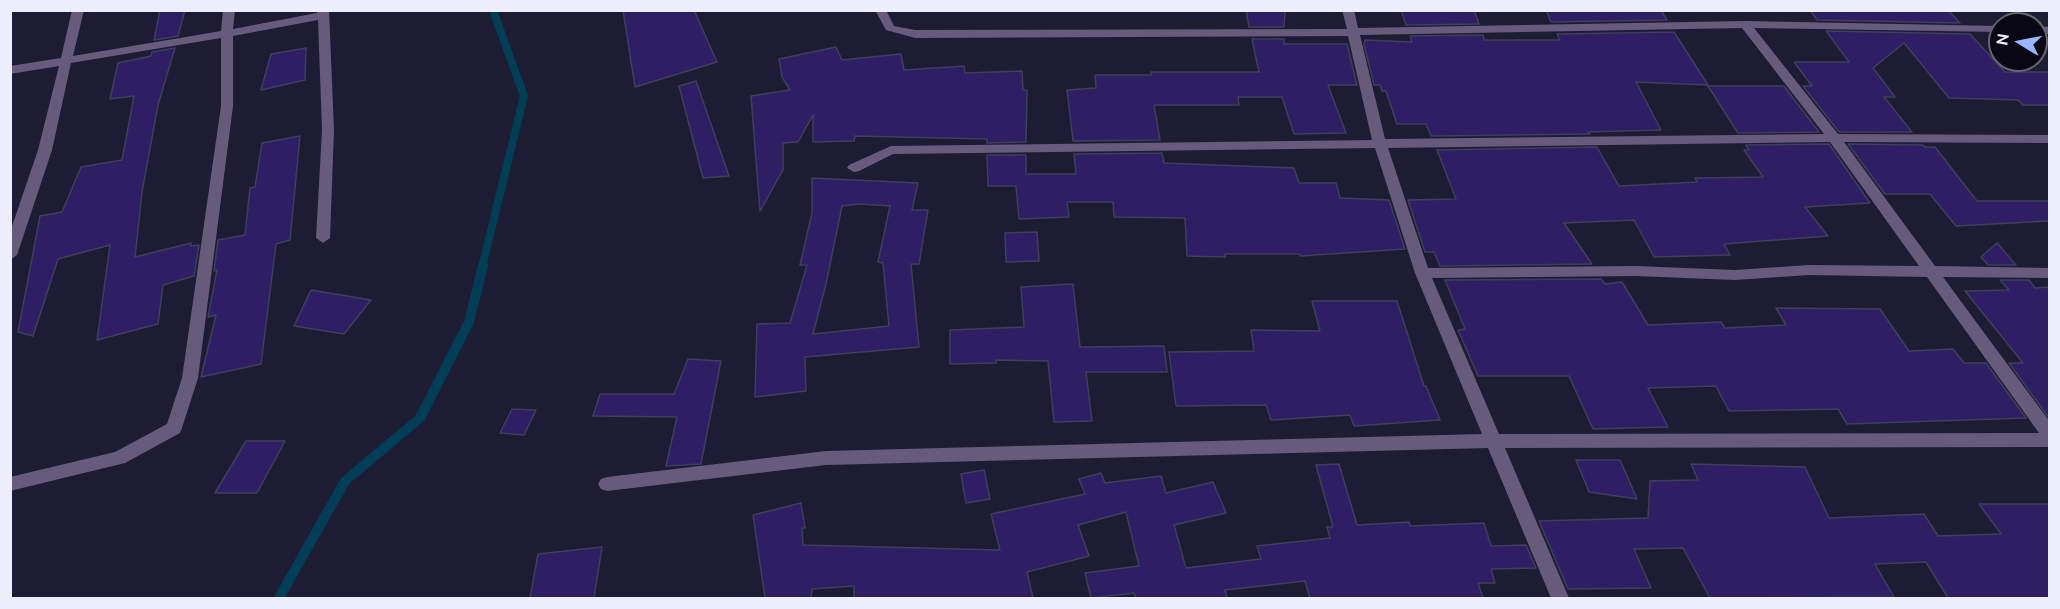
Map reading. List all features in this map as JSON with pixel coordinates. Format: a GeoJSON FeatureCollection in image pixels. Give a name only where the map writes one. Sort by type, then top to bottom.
{"type":"FeatureCollection","features":[{"type":"Feature","properties":{"kind":"street"},"geometry":{"type":"LineString","coordinates":[[10,255],[45,150],[78,10]]}},
{"type":"Feature","properties":{"kind":"street"},"geometry":{"type":"LineString","coordinates":[[10,484],[119,458],[174,429],[190,378],[227,106],[229,10]]}},
{"type":"Feature","properties":{"kind":"street"},"geometry":{"type":"LineString","coordinates":[[880,10],[890,28],[915,34],[1351,32],[1806,23],[1988,29]]}},
{"type":"Feature","properties":{"kind":"street"},"geometry":{"type":"LineString","coordinates":[[1348,10],[1351,32],[1380,144],[1422,273],[1560,598]]}},
{"type":"Feature","properties":{"kind":"street"},"geometry":{"type":"LineString","coordinates":[[1797,10],[1806,23]]}},
{"type":"Feature","properties":{"kind":"street"},"geometry":{"type":"LineString","coordinates":[[10,70],[227,34],[323,13],[327,130],[322,238]]}},
{"type":"Feature","properties":{"kind":"street"},"geometry":{"type":"LineString","coordinates":[[1745,24],[1834,138],[2049,435]]}},
{"type":"Feature","properties":{"kind":"street"},"geometry":{"type":"LineString","coordinates":[[854,168],[891,150],[1834,138],[2049,140]]}},
{"type":"Feature","properties":{"kind":"street"},"geometry":{"type":"LineString","coordinates":[[1422,273],[1636,271],[1735,275],[1809,270],[2049,273]]}},
{"type":"Feature","properties":{"kind":"street"},"geometry":{"type":"LineString","coordinates":[[607,484],[826,458],[1492,441],[2049,440]]}},
{"type":"Feature","properties":{"kind":"building"},"geometry":{"type":"Polygon","coordinates":[[[160,10],[185,10],[178,36],[154,40],[160,10]]]}},
{"type":"Feature","properties":{"kind":"building"},"geometry":{"type":"Polygon","coordinates":[[[623,10],[694,10],[717,62],[635,87],[623,10]]]}},
{"type":"Feature","properties":{"kind":"building"},"geometry":{"type":"Polygon","coordinates":[[[1246,10],[1285,10],[1284,27],[1249,27],[1246,10]]]}},
{"type":"Feature","properties":{"kind":"building"},"geometry":{"type":"Polygon","coordinates":[[[1401,10],[1474,10],[1479,24],[1406,25],[1401,10]]]}},
{"type":"Feature","properties":{"kind":"building"},"geometry":{"type":"Polygon","coordinates":[[[1546,10],[1661,10],[1667,20],[1551,22],[1546,10]]]}},
{"type":"Feature","properties":{"kind":"building"},"geometry":{"type":"Polygon","coordinates":[[[1810,10],[1948,10],[1960,23],[1817,20],[1810,10]]]}},
{"type":"Feature","properties":{"kind":"building"},"geometry":{"type":"Polygon","coordinates":[[[1826,31],[1970,34],[1988,54],[1988,72],[2049,72],[2049,105],[2023,105],[2018,100],[1949,98],[1904,43],[1873,68],[1895,97],[1884,97],[1912,132],[1839,132],[1803,86],[1812,86],[1794,62],[1849,62],[1826,31]]]}},
{"type":"Feature","properties":{"kind":"building"},"geometry":{"type":"Polygon","coordinates":[[[1674,32],[1708,85],[1636,82],[1661,130],[1588,132],[1590,134],[1431,136],[1426,124],[1397,124],[1386,91],[1382,91],[1380,85],[1374,85],[1364,44],[1365,40],[1412,42],[1410,36],[1483,35],[1484,40],[1560,40],[1557,34],[1674,32]]]}},
{"type":"Feature","properties":{"kind":"building"},"geometry":{"type":"Polygon","coordinates":[[[1252,39],[1284,39],[1284,44],[1347,44],[1357,85],[1328,85],[1346,133],[1294,134],[1282,97],[1238,97],[1239,105],[1154,105],[1160,140],[1073,141],[1067,90],[1096,88],[1095,75],[1151,75],[1151,72],[1259,72],[1252,39]]]}},
{"type":"Feature","properties":{"kind":"building"},"geometry":{"type":"Polygon","coordinates":[[[836,47],[842,60],[901,54],[904,70],[964,66],[965,73],[1022,71],[1023,90],[1027,90],[1026,142],[987,143],[987,139],[855,136],[854,141],[813,142],[813,115],[798,142],[783,143],[783,170],[760,211],[751,96],[790,90],[782,77],[779,59],[836,47]]]}},
{"type":"Feature","properties":{"kind":"building"},"geometry":{"type":"Polygon","coordinates":[[[175,48],[158,105],[142,192],[135,257],[191,243],[191,246],[199,245],[194,276],[163,285],[158,324],[97,340],[110,245],[58,259],[33,336],[18,332],[40,216],[62,212],[81,167],[122,160],[134,96],[110,99],[118,63],[151,56],[152,52],[175,48]]]}},
{"type":"Feature","properties":{"kind":"building"},"geometry":{"type":"Polygon","coordinates":[[[306,48],[305,80],[261,90],[271,54],[306,48]]]}},
{"type":"Feature","properties":{"kind":"building"},"geometry":{"type":"Polygon","coordinates":[[[696,81],[729,176],[703,178],[679,86],[696,81]]]}},
{"type":"Feature","properties":{"kind":"building"},"geometry":{"type":"Polygon","coordinates":[[[1708,86],[1784,86],[1819,132],[1738,133],[1708,86]]]}},
{"type":"Feature","properties":{"kind":"building"},"geometry":{"type":"Polygon","coordinates":[[[300,136],[290,240],[276,244],[261,364],[201,377],[216,315],[208,317],[217,270],[214,271],[218,240],[245,235],[250,188],[255,187],[262,143],[300,136]]]}},
{"type":"Feature","properties":{"kind":"building"},"geometry":{"type":"Polygon","coordinates":[[[1829,144],[1870,203],[1805,207],[1828,236],[1724,244],[1730,255],[1654,257],[1634,220],[1564,223],[1592,264],[1440,266],[1434,252],[1425,252],[1408,200],[1456,199],[1437,150],[1597,147],[1619,186],[1697,182],[1695,178],[1763,177],[1744,150],[1749,150],[1746,145],[1829,144]]]}},
{"type":"Feature","properties":{"kind":"building"},"geometry":{"type":"Polygon","coordinates":[[[1848,144],[1935,147],[1977,201],[2049,201],[2049,221],[1956,226],[1930,194],[1885,194],[1848,144]]]}},
{"type":"Feature","properties":{"kind":"building"},"geometry":{"type":"Polygon","coordinates":[[[1162,153],[1164,163],[1294,168],[1299,183],[1336,183],[1340,198],[1389,200],[1405,249],[1300,256],[1299,254],[1225,254],[1225,257],[1187,256],[1185,218],[1114,217],[1113,202],[1067,202],[1069,217],[1019,219],[1016,186],[988,186],[987,155],[1026,155],[1026,174],[1076,174],[1074,154],[1162,153]]]}},
{"type":"Feature","properties":{"kind":"building"},"geometry":{"type":"Polygon","coordinates":[[[812,178],[918,183],[912,210],[928,210],[919,264],[911,264],[919,347],[805,357],[806,391],[755,397],[757,324],[790,323],[807,265],[800,265],[812,213],[812,178]],[[860,204],[842,206],[813,334],[889,326],[883,263],[878,262],[890,206],[860,204]]]}},
{"type":"Feature","properties":{"kind":"building"},"geometry":{"type":"Polygon","coordinates":[[[1037,232],[1039,261],[1006,262],[1005,233],[1037,232]]]}},
{"type":"Feature","properties":{"kind":"building"},"geometry":{"type":"Polygon","coordinates":[[[1997,243],[2016,265],[1988,265],[1981,257],[1997,243]]]}},
{"type":"Feature","properties":{"kind":"building"},"geometry":{"type":"Polygon","coordinates":[[[1601,279],[1605,284],[1622,282],[1648,325],[1721,322],[1725,328],[1786,325],[1776,308],[1880,309],[1909,351],[1953,349],[1964,363],[1986,363],[2026,418],[1847,424],[1838,409],[1729,411],[1716,386],[1648,388],[1668,427],[1593,429],[1569,376],[1478,376],[1458,330],[1465,329],[1445,280],[1601,279]]]}},
{"type":"Feature","properties":{"kind":"building"},"geometry":{"type":"Polygon","coordinates":[[[2000,280],[2029,280],[2035,288],[2049,287],[2049,418],[2009,363],[2023,363],[1965,291],[2009,290],[2000,280]]]}},
{"type":"Feature","properties":{"kind":"building"},"geometry":{"type":"Polygon","coordinates":[[[1073,284],[1080,347],[1164,346],[1167,372],[1086,372],[1092,421],[1054,422],[1048,361],[996,360],[996,363],[950,364],[950,330],[1024,327],[1021,287],[1073,284]]]}},
{"type":"Feature","properties":{"kind":"building"},"geometry":{"type":"Polygon","coordinates":[[[311,290],[371,300],[344,334],[294,326],[311,290]]]}},
{"type":"Feature","properties":{"kind":"building"},"geometry":{"type":"Polygon","coordinates":[[[1312,301],[1397,301],[1424,386],[1426,386],[1440,420],[1354,426],[1350,415],[1271,420],[1266,405],[1176,406],[1169,352],[1254,351],[1251,330],[1320,331],[1312,301]]]}},
{"type":"Feature","properties":{"kind":"building"},"geometry":{"type":"Polygon","coordinates":[[[688,359],[721,361],[701,464],[666,466],[677,417],[593,416],[600,394],[674,394],[688,359]]]}},
{"type":"Feature","properties":{"kind":"building"},"geometry":{"type":"Polygon","coordinates":[[[512,409],[536,410],[524,435],[500,433],[512,409]]]}},
{"type":"Feature","properties":{"kind":"building"},"geometry":{"type":"Polygon","coordinates":[[[246,441],[285,441],[257,493],[215,493],[246,441]]]}},
{"type":"Feature","properties":{"kind":"building"},"geometry":{"type":"Polygon","coordinates":[[[1576,460],[1620,460],[1637,499],[1589,492],[1576,460]]]}},
{"type":"Feature","properties":{"kind":"building"},"geometry":{"type":"Polygon","coordinates":[[[1339,464],[1357,525],[1409,522],[1410,526],[1484,523],[1491,546],[1526,545],[1536,568],[1491,569],[1495,583],[1478,583],[1483,598],[1310,598],[1305,581],[1225,590],[1227,598],[1136,598],[1134,593],[1091,598],[1085,573],[1139,566],[1126,512],[1078,525],[1089,556],[1027,572],[1033,598],[854,598],[854,586],[812,589],[811,598],[765,598],[753,515],[801,503],[805,528],[802,528],[803,545],[1000,550],[991,514],[1085,494],[1079,479],[1101,473],[1105,483],[1161,476],[1166,493],[1213,482],[1226,513],[1174,525],[1186,568],[1261,559],[1257,546],[1330,538],[1327,527],[1333,527],[1316,465],[1339,464]]]}},
{"type":"Feature","properties":{"kind":"building"},"geometry":{"type":"Polygon","coordinates":[[[1691,464],[1805,467],[1829,518],[1924,514],[1938,536],[2001,534],[1979,504],[2049,504],[2049,598],[1948,598],[1926,562],[1875,564],[1894,597],[1710,598],[1683,548],[1634,549],[1651,588],[1568,589],[1539,521],[1648,518],[1650,481],[1698,480],[1691,464]]]}},
{"type":"Feature","properties":{"kind":"building"},"geometry":{"type":"Polygon","coordinates":[[[984,470],[990,499],[966,503],[961,474],[984,470]]]}},
{"type":"Feature","properties":{"kind":"building"},"geometry":{"type":"Polygon","coordinates":[[[602,547],[594,598],[530,598],[538,554],[602,547]]]}},
{"type":"Feature","properties":{"kind":"waterway"},"geometry":{"type":"LineString","coordinates":[[482,267],[524,96],[493,10]]}},
{"type":"Feature","properties":{"kind":"waterway"},"geometry":{"type":"LineString","coordinates":[[279,598],[345,481],[420,418],[469,322],[483,266]]}}]}
